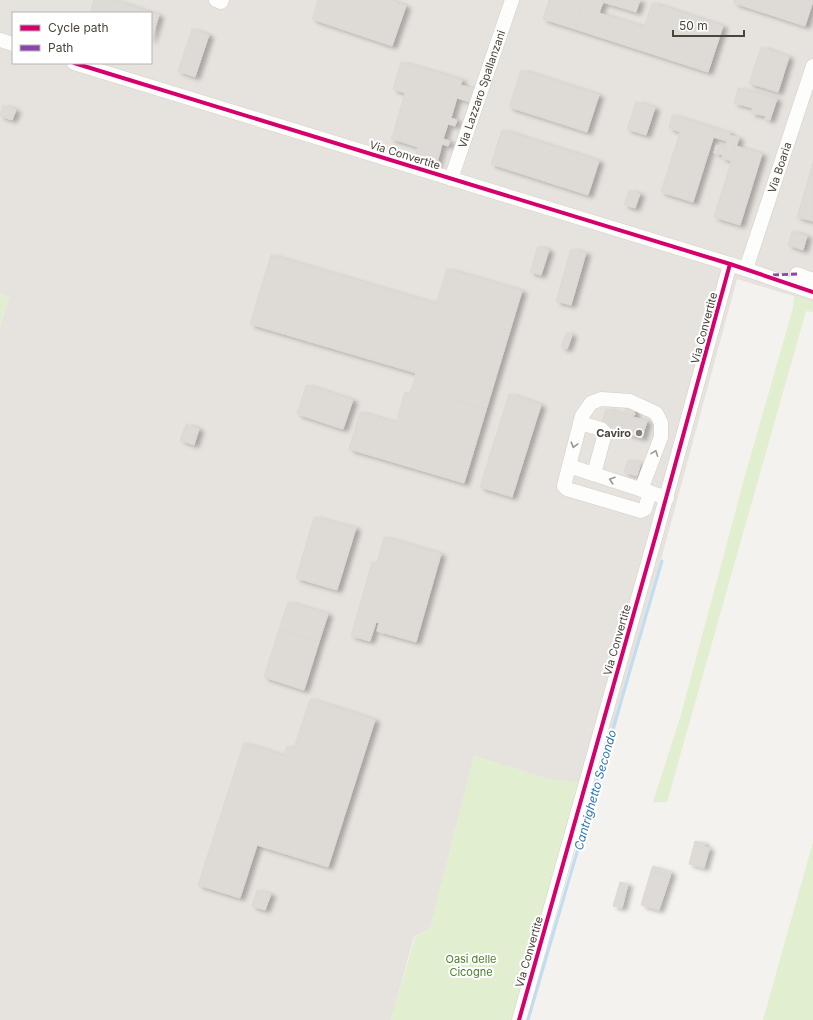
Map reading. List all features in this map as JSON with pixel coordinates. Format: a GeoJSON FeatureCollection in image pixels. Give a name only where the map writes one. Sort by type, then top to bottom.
{"type":"FeatureCollection","features":[{"type":"Feature","properties":{"kind":"street","name":"Via Lazzaro Spallanzani"},"geometry":{"type":"LineString","coordinates":[[451,179],[512,0]]}},
{"type":"Feature","properties":{"kind":"street"},"geometry":{"type":"LineString","coordinates":[[0,40],[12,44]]}},
{"type":"Feature","properties":{"kind":"street","name":"Via Convertite"},"geometry":{"type":"LineString","coordinates":[[77,64],[730,264],[813,292]]}},
{"type":"Feature","properties":{"kind":"street","name":"Via Boaria"},"geometry":{"type":"LineString","coordinates":[[746,269],[813,66]]}},
{"type":"Feature","properties":{"kind":"street","name":"Via Convertite"},"geometry":{"type":"LineString","coordinates":[[519,1020],[666,498],[730,264]]}},
{"type":"Feature","properties":{"kind":"street"},"geometry":{"type":"LineString","coordinates":[[797,274],[813,280]]}},
{"type":"Feature","properties":{"kind":"street"},"geometry":{"type":"LineString","coordinates":[[601,399],[630,401],[656,413],[661,423],[661,436],[646,491],[645,509],[641,510],[567,489],[564,486],[580,423],[582,416],[590,403],[601,399]]}},
{"type":"Feature","properties":{"kind":"street"},"geometry":{"type":"LineString","coordinates":[[580,423],[600,429],[605,433],[594,474]]}},
{"type":"Feature","properties":{"kind":"street"},"geometry":{"type":"LineString","coordinates":[[569,466],[666,498]]}},
{"type":"Feature","properties":{"kind":"shaded area"},"geometry":{"type":"Polygon","coordinates":[[[0,0],[813,0],[813,302],[737,279],[599,789],[581,783],[548,779],[474,756],[430,928],[414,937],[391,1020],[0,1020],[0,327],[9,297],[0,293],[0,0]]]}},
{"type":"Feature","properties":{"kind":"shaded area"},"geometry":{"type":"Polygon","coordinates":[[[617,248],[719,279],[714,295],[612,264],[617,248]]]}},
{"type":"Feature","properties":{"kind":"green space"},"geometry":{"type":"Polygon","coordinates":[[[0,293],[9,297],[0,327],[0,293]]]}},
{"type":"Feature","properties":{"kind":"green space"},"geometry":{"type":"Polygon","coordinates":[[[794,296],[813,302],[813,312],[806,311],[667,802],[653,802],[680,718],[746,472],[793,308],[794,296]]]}},
{"type":"Feature","properties":{"kind":"green space","name":"Oasi delle Cicogne"},"geometry":{"type":"Polygon","coordinates":[[[474,756],[548,779],[581,783],[513,1020],[391,1020],[415,937],[430,928],[474,756]]]}},
{"type":"Feature","properties":{"kind":"green space"},"geometry":{"type":"Polygon","coordinates":[[[813,842],[813,1020],[763,1020],[813,842]]]}},
{"type":"Feature","properties":{"kind":"building"},"geometry":{"type":"Polygon","coordinates":[[[94,0],[113,0],[150,12],[90,12],[94,0]]]}},
{"type":"Feature","properties":{"kind":"building"},"geometry":{"type":"Polygon","coordinates":[[[318,0],[390,0],[406,6],[392,46],[312,19],[318,0]]]}},
{"type":"Feature","properties":{"kind":"building"},"geometry":{"type":"Polygon","coordinates":[[[549,0],[584,0],[575,29],[543,19],[549,0]]]}},
{"type":"Feature","properties":{"kind":"building"},"geometry":{"type":"Polygon","coordinates":[[[584,0],[604,0],[599,13],[644,27],[652,3],[723,26],[708,72],[575,29],[584,0]]]}},
{"type":"Feature","properties":{"kind":"building"},"geometry":{"type":"Polygon","coordinates":[[[604,0],[640,0],[636,12],[603,2],[604,0]]]}},
{"type":"Feature","properties":{"kind":"building"},"geometry":{"type":"Polygon","coordinates":[[[734,0],[813,1],[805,26],[734,3],[734,0]]]}},
{"type":"Feature","properties":{"kind":"building"},"geometry":{"type":"Polygon","coordinates":[[[152,13],[159,15],[152,38],[152,13]]]}},
{"type":"Feature","properties":{"kind":"building"},"geometry":{"type":"Polygon","coordinates":[[[192,29],[209,35],[195,77],[178,71],[192,29]]]}},
{"type":"Feature","properties":{"kind":"building"},"geometry":{"type":"Polygon","coordinates":[[[761,47],[789,57],[778,92],[749,83],[761,47]]]}},
{"type":"Feature","properties":{"kind":"building"},"geometry":{"type":"Polygon","coordinates":[[[401,62],[462,80],[451,118],[457,120],[455,126],[448,124],[443,139],[450,141],[448,146],[442,144],[436,167],[414,161],[418,147],[399,141],[400,137],[393,134],[405,93],[393,89],[401,62]]]}},
{"type":"Feature","properties":{"kind":"building"},"geometry":{"type":"Polygon","coordinates":[[[521,70],[599,95],[587,132],[509,107],[521,70]]]}},
{"type":"Feature","properties":{"kind":"building"},"geometry":{"type":"Polygon","coordinates":[[[461,85],[477,90],[473,103],[457,98],[461,85]]]}},
{"type":"Feature","properties":{"kind":"building"},"geometry":{"type":"Polygon","coordinates":[[[738,88],[777,99],[770,120],[765,119],[766,116],[751,113],[753,108],[734,103],[738,88]]]}},
{"type":"Feature","properties":{"kind":"building"},"geometry":{"type":"Polygon","coordinates":[[[636,102],[655,108],[646,135],[627,129],[636,102]]]}},
{"type":"Feature","properties":{"kind":"building"},"geometry":{"type":"Polygon","coordinates":[[[3,105],[16,110],[12,120],[0,116],[3,105]]]}},
{"type":"Feature","properties":{"kind":"building"},"geometry":{"type":"Polygon","coordinates":[[[672,115],[716,129],[693,202],[661,192],[680,132],[669,128],[672,115]]]}},
{"type":"Feature","properties":{"kind":"building"},"geometry":{"type":"Polygon","coordinates":[[[716,129],[730,133],[729,135],[739,138],[732,161],[722,158],[723,155],[714,153],[716,145],[725,148],[727,141],[713,137],[716,129]]]}},
{"type":"Feature","properties":{"kind":"building"},"geometry":{"type":"Polygon","coordinates":[[[502,130],[599,161],[588,195],[491,164],[502,130]]]}},
{"type":"Feature","properties":{"kind":"building"},"geometry":{"type":"Polygon","coordinates":[[[393,134],[400,137],[399,141],[391,139],[393,134]]]}},
{"type":"Feature","properties":{"kind":"building"},"geometry":{"type":"Polygon","coordinates":[[[736,146],[762,154],[740,225],[714,217],[736,146]]]}},
{"type":"Feature","properties":{"kind":"building"},"geometry":{"type":"Polygon","coordinates":[[[813,163],[813,221],[797,217],[813,163]]]}},
{"type":"Feature","properties":{"kind":"building"},"geometry":{"type":"Polygon","coordinates":[[[629,190],[640,194],[635,208],[624,205],[629,190]]]}},
{"type":"Feature","properties":{"kind":"building"},"geometry":{"type":"Polygon","coordinates":[[[792,231],[807,236],[803,250],[788,245],[792,231]]]}},
{"type":"Feature","properties":{"kind":"building"},"geometry":{"type":"Polygon","coordinates":[[[538,246],[549,250],[541,275],[530,272],[538,246]]]}},
{"type":"Feature","properties":{"kind":"building"},"geometry":{"type":"Polygon","coordinates":[[[571,249],[586,253],[575,291],[560,287],[571,249]]]}},
{"type":"Feature","properties":{"kind":"building"},"geometry":{"type":"Polygon","coordinates":[[[271,255],[436,304],[447,269],[522,291],[486,410],[412,387],[416,373],[250,324],[271,255]]]}},
{"type":"Feature","properties":{"kind":"building"},"geometry":{"type":"Polygon","coordinates":[[[560,287],[575,291],[571,305],[556,301],[560,287]]]}},
{"type":"Feature","properties":{"kind":"building"},"geometry":{"type":"Polygon","coordinates":[[[567,332],[572,335],[567,349],[561,347],[567,332]]]}},
{"type":"Feature","properties":{"kind":"building"},"geometry":{"type":"Polygon","coordinates":[[[306,385],[353,400],[343,429],[297,414],[306,385]]]}},
{"type":"Feature","properties":{"kind":"building"},"geometry":{"type":"Polygon","coordinates":[[[412,387],[486,410],[464,483],[349,449],[360,412],[396,423],[405,392],[410,393],[412,387]]]}},
{"type":"Feature","properties":{"kind":"building"},"geometry":{"type":"Polygon","coordinates":[[[509,394],[541,405],[512,497],[480,487],[509,394]]]}},
{"type":"Feature","properties":{"kind":"building"},"geometry":{"type":"Polygon","coordinates":[[[633,407],[635,415],[630,416],[647,421],[642,438],[601,426],[606,409],[626,415],[625,408],[633,407]]]}},
{"type":"Feature","properties":{"kind":"building"},"geometry":{"type":"Polygon","coordinates":[[[186,424],[199,429],[194,445],[180,440],[186,424]]]}},
{"type":"Feature","properties":{"kind":"building"},"geometry":{"type":"Polygon","coordinates":[[[628,460],[641,463],[637,476],[624,472],[628,460]]]}},
{"type":"Feature","properties":{"kind":"building"},"geometry":{"type":"Polygon","coordinates":[[[314,517],[356,528],[337,590],[296,578],[314,517]]]}},
{"type":"Feature","properties":{"kind":"building"},"geometry":{"type":"Polygon","coordinates":[[[384,537],[441,554],[416,642],[377,631],[379,623],[376,622],[370,641],[351,636],[372,562],[377,563],[384,537]]]}},
{"type":"Feature","properties":{"kind":"building"},"geometry":{"type":"Polygon","coordinates":[[[288,602],[328,614],[319,642],[279,629],[288,602]]]}},
{"type":"Feature","properties":{"kind":"building"},"geometry":{"type":"Polygon","coordinates":[[[279,629],[319,642],[304,690],[264,677],[279,629]]]}},
{"type":"Feature","properties":{"kind":"building"},"geometry":{"type":"Polygon","coordinates":[[[310,699],[375,720],[328,867],[257,845],[240,898],[198,885],[244,743],[284,756],[287,746],[294,748],[310,699]]]}},
{"type":"Feature","properties":{"kind":"building"},"geometry":{"type":"Polygon","coordinates":[[[695,841],[705,843],[703,851],[708,853],[704,868],[689,864],[695,841]]]}},
{"type":"Feature","properties":{"kind":"building"},"geometry":{"type":"Polygon","coordinates":[[[704,847],[710,848],[708,853],[703,851],[704,847]]]}},
{"type":"Feature","properties":{"kind":"building"},"geometry":{"type":"Polygon","coordinates":[[[653,866],[671,872],[670,877],[651,871],[653,866]]]}},
{"type":"Feature","properties":{"kind":"building"},"geometry":{"type":"Polygon","coordinates":[[[651,871],[670,877],[659,910],[641,905],[651,871]]]}},
{"type":"Feature","properties":{"kind":"building"},"geometry":{"type":"Polygon","coordinates":[[[620,882],[628,884],[622,908],[613,906],[620,882]]]}},
{"type":"Feature","properties":{"kind":"building"},"geometry":{"type":"Polygon","coordinates":[[[257,890],[271,894],[265,910],[252,906],[257,890]]]}},
{"type":"Feature","properties":{"kind":"waterway","name":"Cantrighetto Secondo"},"geometry":{"type":"LineString","coordinates":[[528,1020],[662,561]]}},
{"type":"Feature","properties":{"kind":"marked path"},"geometry":{"type":"LineString","coordinates":[[773,275],[797,274]]}},
{"type":"Feature","properties":{"kind":"cycle path"},"geometry":{"type":"LineString","coordinates":[[77,64],[730,264],[813,292]]}},
{"type":"Feature","properties":{"kind":"cycle path"},"geometry":{"type":"LineString","coordinates":[[519,1020],[657,531],[730,264]]}},
{"type":"Feature","properties":{"kind":"place","name":"Caviro"},"geometry":{"type":"Point","coordinates":[639,433]}}]}
